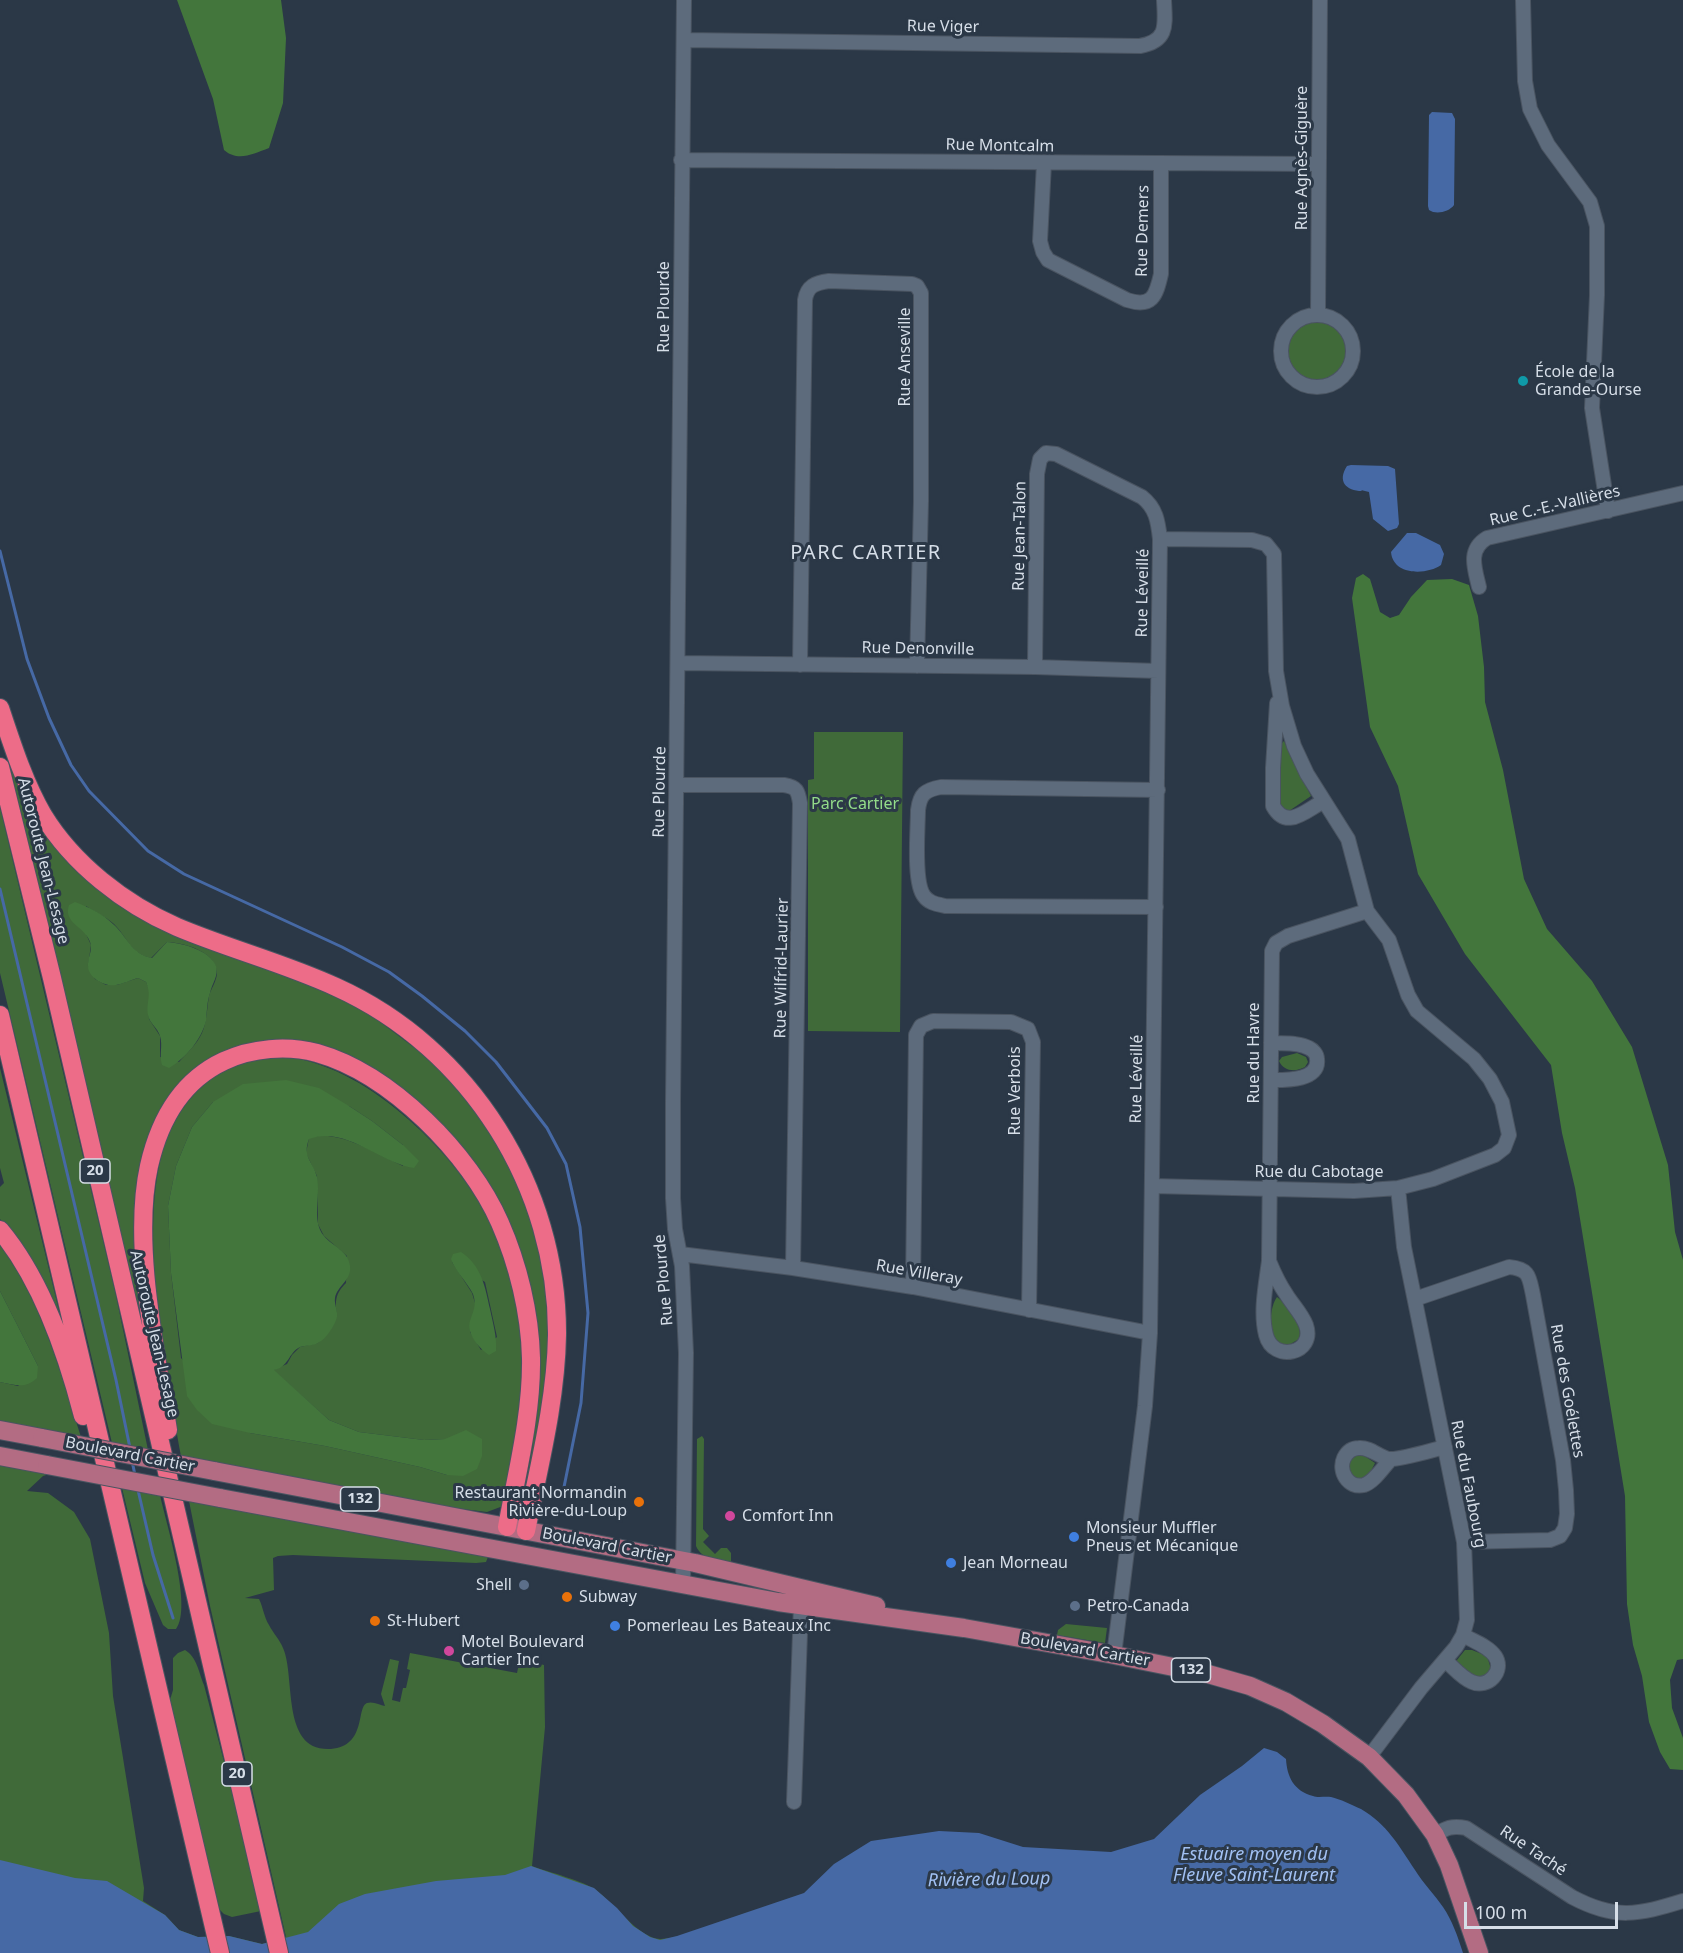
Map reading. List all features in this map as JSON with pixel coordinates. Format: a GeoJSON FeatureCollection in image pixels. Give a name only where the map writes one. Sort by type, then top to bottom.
{"type":"FeatureCollection","features":[{"type":"Feature","properties":{"kind":"highway"},"geometry":{"type":"LineString","coordinates":[[0,708],[31,791],[44,816],[80,860],[103,882],[134,904],[175,926],[338,987],[379,1010],[432,1048],[489,1114],[518,1166],[534,1203],[550,1259],[556,1301],[554,1386],[526,1531]]}},
{"type":"Feature","properties":{"kind":"highway","name":"Autoroute Jean-Lesage"},"geometry":{"type":"LineString","coordinates":[[0,767],[192,1574],[279,1953]]}},
{"type":"Feature","properties":{"kind":"highway"},"geometry":{"type":"LineString","coordinates":[[0,1015],[220,1953]]}},
{"type":"Feature","properties":{"kind":"highway"},"geometry":{"type":"LineString","coordinates":[[192,1574],[149,1302],[145,1258],[145,1190],[149,1165],[162,1124],[169,1110],[187,1087],[213,1066],[246,1053],[264,1050],[283,1048],[318,1053],[380,1084],[432,1127],[451,1148],[477,1183],[500,1224],[520,1281],[531,1356],[528,1406],[507,1527]]}},
{"type":"Feature","properties":{"kind":"highway"},"geometry":{"type":"LineString","coordinates":[[0,1230],[20,1257],[54,1328],[81,1409],[94,1462],[141,1619]]}},
{"type":"Feature","properties":{"kind":"main road","name":"Boulevard Cartier"},"geometry":{"type":"LineString","coordinates":[[0,1430],[684,1561],[802,1597]]}},
{"type":"Feature","properties":{"kind":"main road","name":"Boulevard Cartier"},"geometry":{"type":"LineString","coordinates":[[0,1456],[683,1584],[802,1597],[1208,1674],[1265,1692],[1302,1711],[1369,1757],[1392,1779],[1435,1835]]}},
{"type":"Feature","properties":{"kind":"main road"},"geometry":{"type":"LineString","coordinates":[[502,1551],[507,1527]]}},
{"type":"Feature","properties":{"kind":"main road"},"geometry":{"type":"LineString","coordinates":[[521,1554],[526,1531]]}},
{"type":"Feature","properties":{"kind":"main road","name":"132"},"geometry":{"type":"LineString","coordinates":[[1435,1835],[1449,1865],[1479,1953]]}},
{"type":"Feature","properties":{"kind":"street","name":"Rue Plourde"},"geometry":{"type":"LineString","coordinates":[[683,1584],[686,1353],[680,1254],[675,1229],[673,1162],[684,0]]}},
{"type":"Feature","properties":{"kind":"street","name":"Rue Viger"},"geometry":{"type":"LineString","coordinates":[[684,40],[1140,45],[1151,44],[1163,33],[1164,0]]}},
{"type":"Feature","properties":{"kind":"street","name":"Rue Agnès-Giguère"},"geometry":{"type":"LineString","coordinates":[[1318,315],[1320,0]]}},
{"type":"Feature","properties":{"kind":"street"},"geometry":{"type":"LineString","coordinates":[[1523,0],[1525,81],[1530,109],[1548,145],[1590,202],[1597,226],[1598,295],[1592,408],[1608,511]]}},
{"type":"Feature","properties":{"kind":"street","name":"Rue Montcalm"},"geometry":{"type":"LineString","coordinates":[[681,160],[1318,164]]}},
{"type":"Feature","properties":{"kind":"street","name":"Rue Demers"},"geometry":{"type":"LineString","coordinates":[[1044,163],[1040,241],[1048,261],[1117,296],[1139,304],[1148,302],[1154,297],[1161,274],[1161,164]]}},
{"type":"Feature","properties":{"kind":"street","name":"Rue Anseville"},"geometry":{"type":"LineString","coordinates":[[800,665],[805,300],[806,292],[812,286],[818,282],[829,281],[912,284],[917,286],[921,293],[921,501],[917,666]]}},
{"type":"Feature","properties":{"kind":"street"},"geometry":{"type":"LineString","coordinates":[[1318,315],[1332,318],[1343,326],[1351,338],[1353,352],[1350,366],[1342,377],[1330,385],[1316,387],[1302,384],[1291,376],[1284,364],[1281,350],[1284,336],[1293,325],[1305,318],[1318,315]]}},
{"type":"Feature","properties":{"kind":"street","name":"Rue Jean-Talon"},"geometry":{"type":"LineString","coordinates":[[1035,667],[1037,474],[1040,459],[1046,453],[1056,454],[1142,497],[1151,504]]}},
{"type":"Feature","properties":{"kind":"street","name":"Rue C.-E.-Vallières"},"geometry":{"type":"LineString","coordinates":[[1479,587],[1474,554],[1479,544],[1487,538],[1683,493]]}},
{"type":"Feature","properties":{"kind":"street","name":"Rue Léveillé"},"geometry":{"type":"LineString","coordinates":[[1114,1655],[1145,1406],[1150,1333],[1160,539],[1158,518],[1151,504]]}},
{"type":"Feature","properties":{"kind":"street","name":"Rue du Cabotage"},"geometry":{"type":"LineString","coordinates":[[1160,539],[1252,540],[1261,541],[1271,548],[1274,554],[1276,578],[1274,650],[1278,689],[1273,806],[1282,818],[1290,819],[1324,801]]}},
{"type":"Feature","properties":{"kind":"street","name":"Rue Denonville"},"geometry":{"type":"LineString","coordinates":[[678,663],[1158,670]]}},
{"type":"Feature","properties":{"kind":"street","name":"Rue du Cabotage"},"geometry":{"type":"LineString","coordinates":[[1152,1186],[1354,1191],[1398,1188],[1433,1179],[1495,1155],[1504,1148],[1509,1135],[1502,1102],[1490,1079],[1474,1059],[1417,1011],[1404,986],[1389,940],[1367,911],[1348,839],[1294,746],[1278,689]]}},
{"type":"Feature","properties":{"kind":"street","name":"Rue Wilfrid-Laurier"},"geometry":{"type":"LineString","coordinates":[[677,785],[784,785],[793,786],[798,792],[800,882],[793,1268]]}},
{"type":"Feature","properties":{"kind":"street"},"geometry":{"type":"LineString","coordinates":[[1156,907],[945,906],[932,903],[924,897],[918,886],[918,810],[920,798],[924,792],[941,787],[1158,790]]}},
{"type":"Feature","properties":{"kind":"street","name":"Rue du Havre"},"geometry":{"type":"LineString","coordinates":[[1269,1261],[1276,1278],[1306,1324],[1308,1335],[1304,1345],[1297,1351],[1288,1353],[1279,1351],[1271,1345],[1266,1337],[1264,1310],[1269,1261],[1272,951],[1276,943],[1288,936],[1367,911]]}},
{"type":"Feature","properties":{"kind":"street","name":"Rue Verbois"},"geometry":{"type":"LineString","coordinates":[[913,1287],[916,1035],[921,1026],[933,1021],[1011,1022],[1028,1029],[1033,1042],[1029,1310]]}},
{"type":"Feature","properties":{"kind":"street"},"geometry":{"type":"LineString","coordinates":[[1271,1043],[1307,1047],[1314,1052],[1317,1059],[1316,1068],[1310,1074],[1299,1079],[1271,1080]]}},
{"type":"Feature","properties":{"kind":"street","name":"Rue du Faubourg"},"geometry":{"type":"LineString","coordinates":[[1369,1757],[1414,1696],[1446,1661],[1463,1635],[1467,1620],[1464,1542],[1404,1247],[1398,1188]]}},
{"type":"Feature","properties":{"kind":"street","name":"Rue Villeray"},"geometry":{"type":"LineString","coordinates":[[680,1254],[793,1268],[913,1287],[1150,1333]]}},
{"type":"Feature","properties":{"kind":"street","name":"Rue des Goélettes"},"geometry":{"type":"LineString","coordinates":[[1415,1299],[1509,1267],[1520,1268],[1528,1275],[1533,1295],[1563,1460],[1567,1514],[1565,1528],[1560,1536],[1551,1540],[1464,1542]]}},
{"type":"Feature","properties":{"kind":"street"},"geometry":{"type":"LineString","coordinates":[[1391,1459],[1444,1447]]}},
{"type":"Feature","properties":{"kind":"street"},"geometry":{"type":"LineString","coordinates":[[794,1802],[802,1597]]}},
{"type":"Feature","properties":{"kind":"street"},"geometry":{"type":"LineString","coordinates":[[1446,1661],[1472,1682],[1481,1684],[1490,1681],[1496,1674],[1498,1665],[1495,1656],[1489,1649],[1463,1635]]}},
{"type":"Feature","properties":{"kind":"street","name":"Rue Taché"},"geometry":{"type":"LineString","coordinates":[[1435,1835],[1455,1826],[1466,1828],[1572,1897],[1607,1912],[1621,1914],[1642,1912],[1683,1901]]}},
{"type":"Feature","properties":{"kind":"green space"},"geometry":{"type":"Polygon","coordinates":[[[177,0],[281,0],[286,38],[283,103],[269,148],[240,156],[229,154],[224,150],[213,99],[177,0]]]}},
{"type":"Feature","properties":{"kind":"green space"},"geometry":{"type":"Polygon","coordinates":[[[1311,322],[1323,322],[1338,330],[1346,345],[1346,357],[1338,372],[1323,380],[1311,380],[1296,372],[1288,357],[1288,345],[1296,330],[1311,322]]]}},
{"type":"Feature","properties":{"kind":"green space"},"geometry":{"type":"Polygon","coordinates":[[[1363,574],[1370,579],[1380,612],[1390,618],[1399,615],[1411,597],[1427,580],[1452,579],[1469,585],[1478,616],[1484,667],[1485,702],[1503,770],[1524,879],[1547,929],[1592,981],[1632,1047],[1668,1165],[1675,1232],[1683,1260],[1683,1659],[1677,1660],[1670,1680],[1672,1708],[1683,1738],[1683,1770],[1670,1769],[1660,1752],[1649,1722],[1642,1676],[1633,1645],[1627,1604],[1625,1496],[1575,1188],[1562,1133],[1551,1065],[1465,954],[1418,874],[1398,786],[1370,727],[1352,598],[1356,578],[1363,574]]]}},
{"type":"Feature","properties":{"kind":"green space","name":"Parc Cartier"},"geometry":{"type":"Polygon","coordinates":[[[814,732],[903,732],[900,1032],[808,1031],[808,780],[814,779],[814,732]]]}},
{"type":"Feature","properties":{"kind":"green space"},"geometry":{"type":"Polygon","coordinates":[[[1284,741],[1311,796],[1289,811],[1284,810],[1281,806],[1281,744],[1284,741]]]}},
{"type":"Feature","properties":{"kind":"green space"},"geometry":{"type":"Polygon","coordinates":[[[8,758],[78,870],[359,1006],[440,1067],[483,1120],[513,1169],[542,1255],[550,1327],[547,1398],[526,1497],[523,1496],[532,1450],[538,1397],[497,1205],[364,1068],[239,1048],[155,1127],[146,1327],[142,1328],[8,758]],[[86,906],[86,934],[91,945],[88,966],[95,979],[106,985],[117,985],[138,978],[146,982],[151,992],[148,1006],[149,1019],[160,1036],[160,1057],[179,1062],[192,1048],[204,1029],[209,996],[216,980],[216,966],[206,954],[183,944],[167,942],[151,958],[144,956],[134,949],[114,924],[86,906]]]}},
{"type":"Feature","properties":{"kind":"green space"},"geometry":{"type":"Polygon","coordinates":[[[0,807],[115,1291],[148,1450],[112,1443],[0,973],[0,807]]]}},
{"type":"Feature","properties":{"kind":"green space"},"geometry":{"type":"Polygon","coordinates":[[[75,902],[105,917],[134,949],[145,956],[152,958],[167,942],[188,946],[213,960],[217,973],[208,999],[206,1021],[197,1042],[187,1054],[169,1068],[162,1065],[160,1036],[149,1018],[149,991],[146,982],[138,978],[121,984],[107,985],[94,978],[88,966],[91,944],[68,915],[69,905],[75,902]]]}},
{"type":"Feature","properties":{"kind":"green space"},"geometry":{"type":"Polygon","coordinates":[[[1297,1053],[1306,1057],[1308,1062],[1305,1067],[1290,1070],[1281,1065],[1279,1061],[1282,1057],[1297,1053]]]}},
{"type":"Feature","properties":{"kind":"green space"},"geometry":{"type":"Polygon","coordinates":[[[289,1057],[322,1065],[353,1079],[395,1108],[435,1144],[458,1171],[478,1200],[494,1230],[515,1295],[521,1330],[523,1367],[514,1454],[503,1506],[487,1512],[438,1506],[181,1456],[162,1344],[154,1264],[153,1225],[162,1153],[180,1112],[194,1094],[211,1079],[247,1060],[289,1057]],[[213,1102],[192,1127],[176,1166],[168,1206],[171,1273],[181,1358],[250,1433],[325,1446],[447,1475],[445,1439],[424,1440],[359,1432],[329,1420],[273,1370],[287,1364],[300,1347],[318,1343],[337,1316],[337,1298],[346,1283],[347,1256],[324,1236],[318,1224],[317,1176],[306,1153],[309,1138],[332,1136],[344,1139],[403,1166],[403,1145],[349,1106],[213,1102]],[[452,1262],[472,1293],[475,1312],[470,1332],[481,1350],[497,1337],[485,1282],[452,1262]]]}},
{"type":"Feature","properties":{"kind":"green space"},"geometry":{"type":"Polygon","coordinates":[[[0,1068],[62,1323],[23,1248],[0,1219],[0,1187],[4,1183],[0,1168],[0,1068]]]}},
{"type":"Feature","properties":{"kind":"green space"},"geometry":{"type":"Polygon","coordinates":[[[286,1080],[319,1088],[349,1106],[403,1145],[419,1161],[414,1168],[401,1165],[362,1146],[336,1137],[322,1136],[309,1139],[307,1150],[317,1177],[317,1215],[320,1230],[346,1256],[350,1271],[336,1294],[337,1317],[327,1335],[316,1344],[300,1347],[283,1366],[274,1370],[329,1420],[359,1432],[424,1440],[445,1439],[466,1430],[482,1439],[482,1456],[477,1469],[463,1476],[447,1475],[325,1446],[212,1424],[197,1410],[187,1396],[171,1273],[168,1206],[176,1166],[192,1127],[213,1102],[243,1084],[286,1080]]]}},
{"type":"Feature","properties":{"kind":"green space"},"geometry":{"type":"Polygon","coordinates":[[[0,1245],[27,1289],[38,1313],[81,1437],[0,1422],[0,1382],[18,1386],[38,1366],[0,1291],[0,1245]]]}},
{"type":"Feature","properties":{"kind":"green space"},"geometry":{"type":"Polygon","coordinates":[[[461,1252],[478,1270],[486,1293],[496,1346],[496,1351],[489,1355],[478,1345],[470,1331],[469,1326],[475,1302],[473,1294],[451,1259],[453,1254],[461,1252]]]}},
{"type":"Feature","properties":{"kind":"green space"},"geometry":{"type":"Polygon","coordinates":[[[0,1291],[38,1366],[37,1378],[28,1384],[16,1385],[0,1382],[0,1291]]]}},
{"type":"Feature","properties":{"kind":"green space"},"geometry":{"type":"Polygon","coordinates":[[[1277,1297],[1290,1310],[1299,1327],[1299,1339],[1287,1346],[1278,1343],[1272,1333],[1271,1313],[1277,1297]]]}},
{"type":"Feature","properties":{"kind":"green space"},"geometry":{"type":"Polygon","coordinates":[[[702,1436],[704,1439],[703,1529],[709,1536],[703,1542],[715,1554],[721,1548],[727,1548],[731,1553],[731,1562],[706,1556],[696,1546],[697,1439],[702,1436]]]}},
{"type":"Feature","properties":{"kind":"green space"},"geometry":{"type":"Polygon","coordinates":[[[1359,1454],[1375,1463],[1369,1475],[1362,1480],[1352,1476],[1348,1468],[1354,1457],[1359,1454]]]}},
{"type":"Feature","properties":{"kind":"green space"},"geometry":{"type":"Polygon","coordinates":[[[0,1464],[53,1473],[43,1476],[27,1491],[48,1493],[74,1512],[90,1539],[109,1633],[113,1696],[144,1888],[143,1901],[165,1915],[179,1930],[198,1937],[229,1936],[262,1944],[286,1937],[210,1606],[189,1501],[488,1557],[486,1562],[476,1563],[293,1555],[273,1558],[274,1590],[245,1598],[259,1599],[267,1622],[283,1648],[287,1661],[293,1711],[304,1739],[315,1747],[331,1749],[350,1741],[367,1703],[372,1702],[385,1706],[381,1694],[390,1659],[399,1661],[392,1700],[400,1702],[410,1670],[407,1669],[410,1653],[517,1673],[520,1659],[544,1665],[545,1727],[532,1866],[575,1880],[596,1890],[627,1920],[653,1938],[670,1938],[749,1912],[647,1953],[0,1953],[0,1464]]]}},
{"type":"Feature","properties":{"kind":"green space"},"geometry":{"type":"Polygon","coordinates":[[[122,1488],[160,1495],[180,1584],[182,1603],[176,1629],[168,1629],[163,1625],[145,1583],[122,1488]]]}},
{"type":"Feature","properties":{"kind":"green space"},"geometry":{"type":"Polygon","coordinates":[[[1066,1624],[1107,1628],[1105,1643],[1057,1635],[1058,1630],[1066,1624]]]}},
{"type":"Feature","properties":{"kind":"green space"},"geometry":{"type":"Polygon","coordinates":[[[185,1650],[195,1661],[204,1685],[261,1911],[232,1917],[224,1914],[218,1908],[170,1700],[173,1690],[173,1658],[185,1650]]]}},
{"type":"Feature","properties":{"kind":"green space"},"geometry":{"type":"Polygon","coordinates":[[[1465,1650],[1472,1650],[1487,1656],[1491,1669],[1487,1677],[1476,1678],[1457,1664],[1457,1660],[1465,1650]]]}},
{"type":"Feature","properties":{"kind":"water"},"geometry":{"type":"Polygon","coordinates":[[[1432,112],[1452,113],[1455,119],[1454,205],[1446,211],[1439,212],[1432,212],[1428,206],[1429,115],[1432,112]]]}},
{"type":"Feature","properties":{"kind":"water"},"geometry":{"type":"Polygon","coordinates":[[[1347,466],[1388,466],[1395,469],[1399,524],[1397,528],[1388,531],[1373,519],[1369,492],[1356,491],[1345,484],[1344,471],[1347,466]]]}},
{"type":"Feature","properties":{"kind":"water"},"geometry":{"type":"Polygon","coordinates":[[[1407,533],[1416,533],[1440,545],[1444,554],[1441,565],[1420,572],[1398,566],[1391,552],[1407,533]]]}},
{"type":"Feature","properties":{"kind":"water","name":"Estuaire moyen du Fleuve Saint-Laurent"},"geometry":{"type":"Polygon","coordinates":[[[1264,1748],[1277,1752],[1286,1759],[1290,1777],[1301,1791],[1315,1797],[1338,1799],[1361,1809],[1378,1821],[1398,1844],[1418,1875],[1440,1902],[1463,1953],[0,1953],[0,1860],[75,1878],[107,1881],[165,1915],[179,1930],[198,1937],[229,1936],[262,1944],[308,1932],[339,1904],[365,1894],[436,1881],[505,1875],[531,1866],[594,1888],[633,1926],[650,1937],[660,1940],[804,1893],[834,1864],[871,1841],[939,1831],[979,1833],[1023,1847],[1111,1852],[1154,1839],[1200,1795],[1264,1748]]]}},
{"type":"Feature","properties":{"kind":"waterway"},"geometry":{"type":"LineString","coordinates":[[0,551],[27,659],[49,718],[71,765],[89,791],[148,851],[184,874],[342,947],[389,972],[422,996],[465,1031],[496,1062],[547,1128],[566,1164],[580,1227],[588,1313],[581,1403],[563,1492]]}},
{"type":"Feature","properties":{"kind":"waterway"},"geometry":{"type":"LineString","coordinates":[[0,889],[130,1448]]}},
{"type":"Feature","properties":{"kind":"waterway"},"geometry":{"type":"LineString","coordinates":[[132,1461],[135,1475]]}},
{"type":"Feature","properties":{"kind":"waterway"},"geometry":{"type":"LineString","coordinates":[[138,1490],[153,1555],[173,1618]]}},
{"type":"Feature","properties":{"kind":"place","name":"École de la Grande-Ourse"},"geometry":{"type":"Point","coordinates":[1523,381]}},
{"type":"Feature","properties":{"kind":"place","name":"Restaurant Normandin Rivière-du-Loup"},"geometry":{"type":"Point","coordinates":[639,1502]}},
{"type":"Feature","properties":{"kind":"place","name":"Comfort Inn"},"geometry":{"type":"Point","coordinates":[730,1516]}},
{"type":"Feature","properties":{"kind":"place","name":"Monsieur Muffler Pneus et Mécanique"},"geometry":{"type":"Point","coordinates":[1074,1537]}},
{"type":"Feature","properties":{"kind":"place","name":"Jean Morneau"},"geometry":{"type":"Point","coordinates":[951,1563]}},
{"type":"Feature","properties":{"kind":"place","name":"Shell"},"geometry":{"type":"Point","coordinates":[524,1585]}},
{"type":"Feature","properties":{"kind":"place","name":"Subway"},"geometry":{"type":"Point","coordinates":[567,1597]}},
{"type":"Feature","properties":{"kind":"place","name":"Petro-Canada"},"geometry":{"type":"Point","coordinates":[1075,1606]}},
{"type":"Feature","properties":{"kind":"place","name":"St-Hubert"},"geometry":{"type":"Point","coordinates":[375,1621]}},
{"type":"Feature","properties":{"kind":"place","name":"Pomerleau Les Bateaux Inc"},"geometry":{"type":"Point","coordinates":[615,1626]}},
{"type":"Feature","properties":{"kind":"place","name":"Motel Boulevard Cartier Inc"},"geometry":{"type":"Point","coordinates":[449,1651]}},
{"type":"Feature","properties":{"kind":"district","name":"PARC CARTIER"},"geometry":{"type":"Point","coordinates":[866,553]}},
{"type":"Feature","properties":{"kind":"water label","name":"Rivière du Loup"},"geometry":{"type":"Point","coordinates":[989,1880]}}]}
